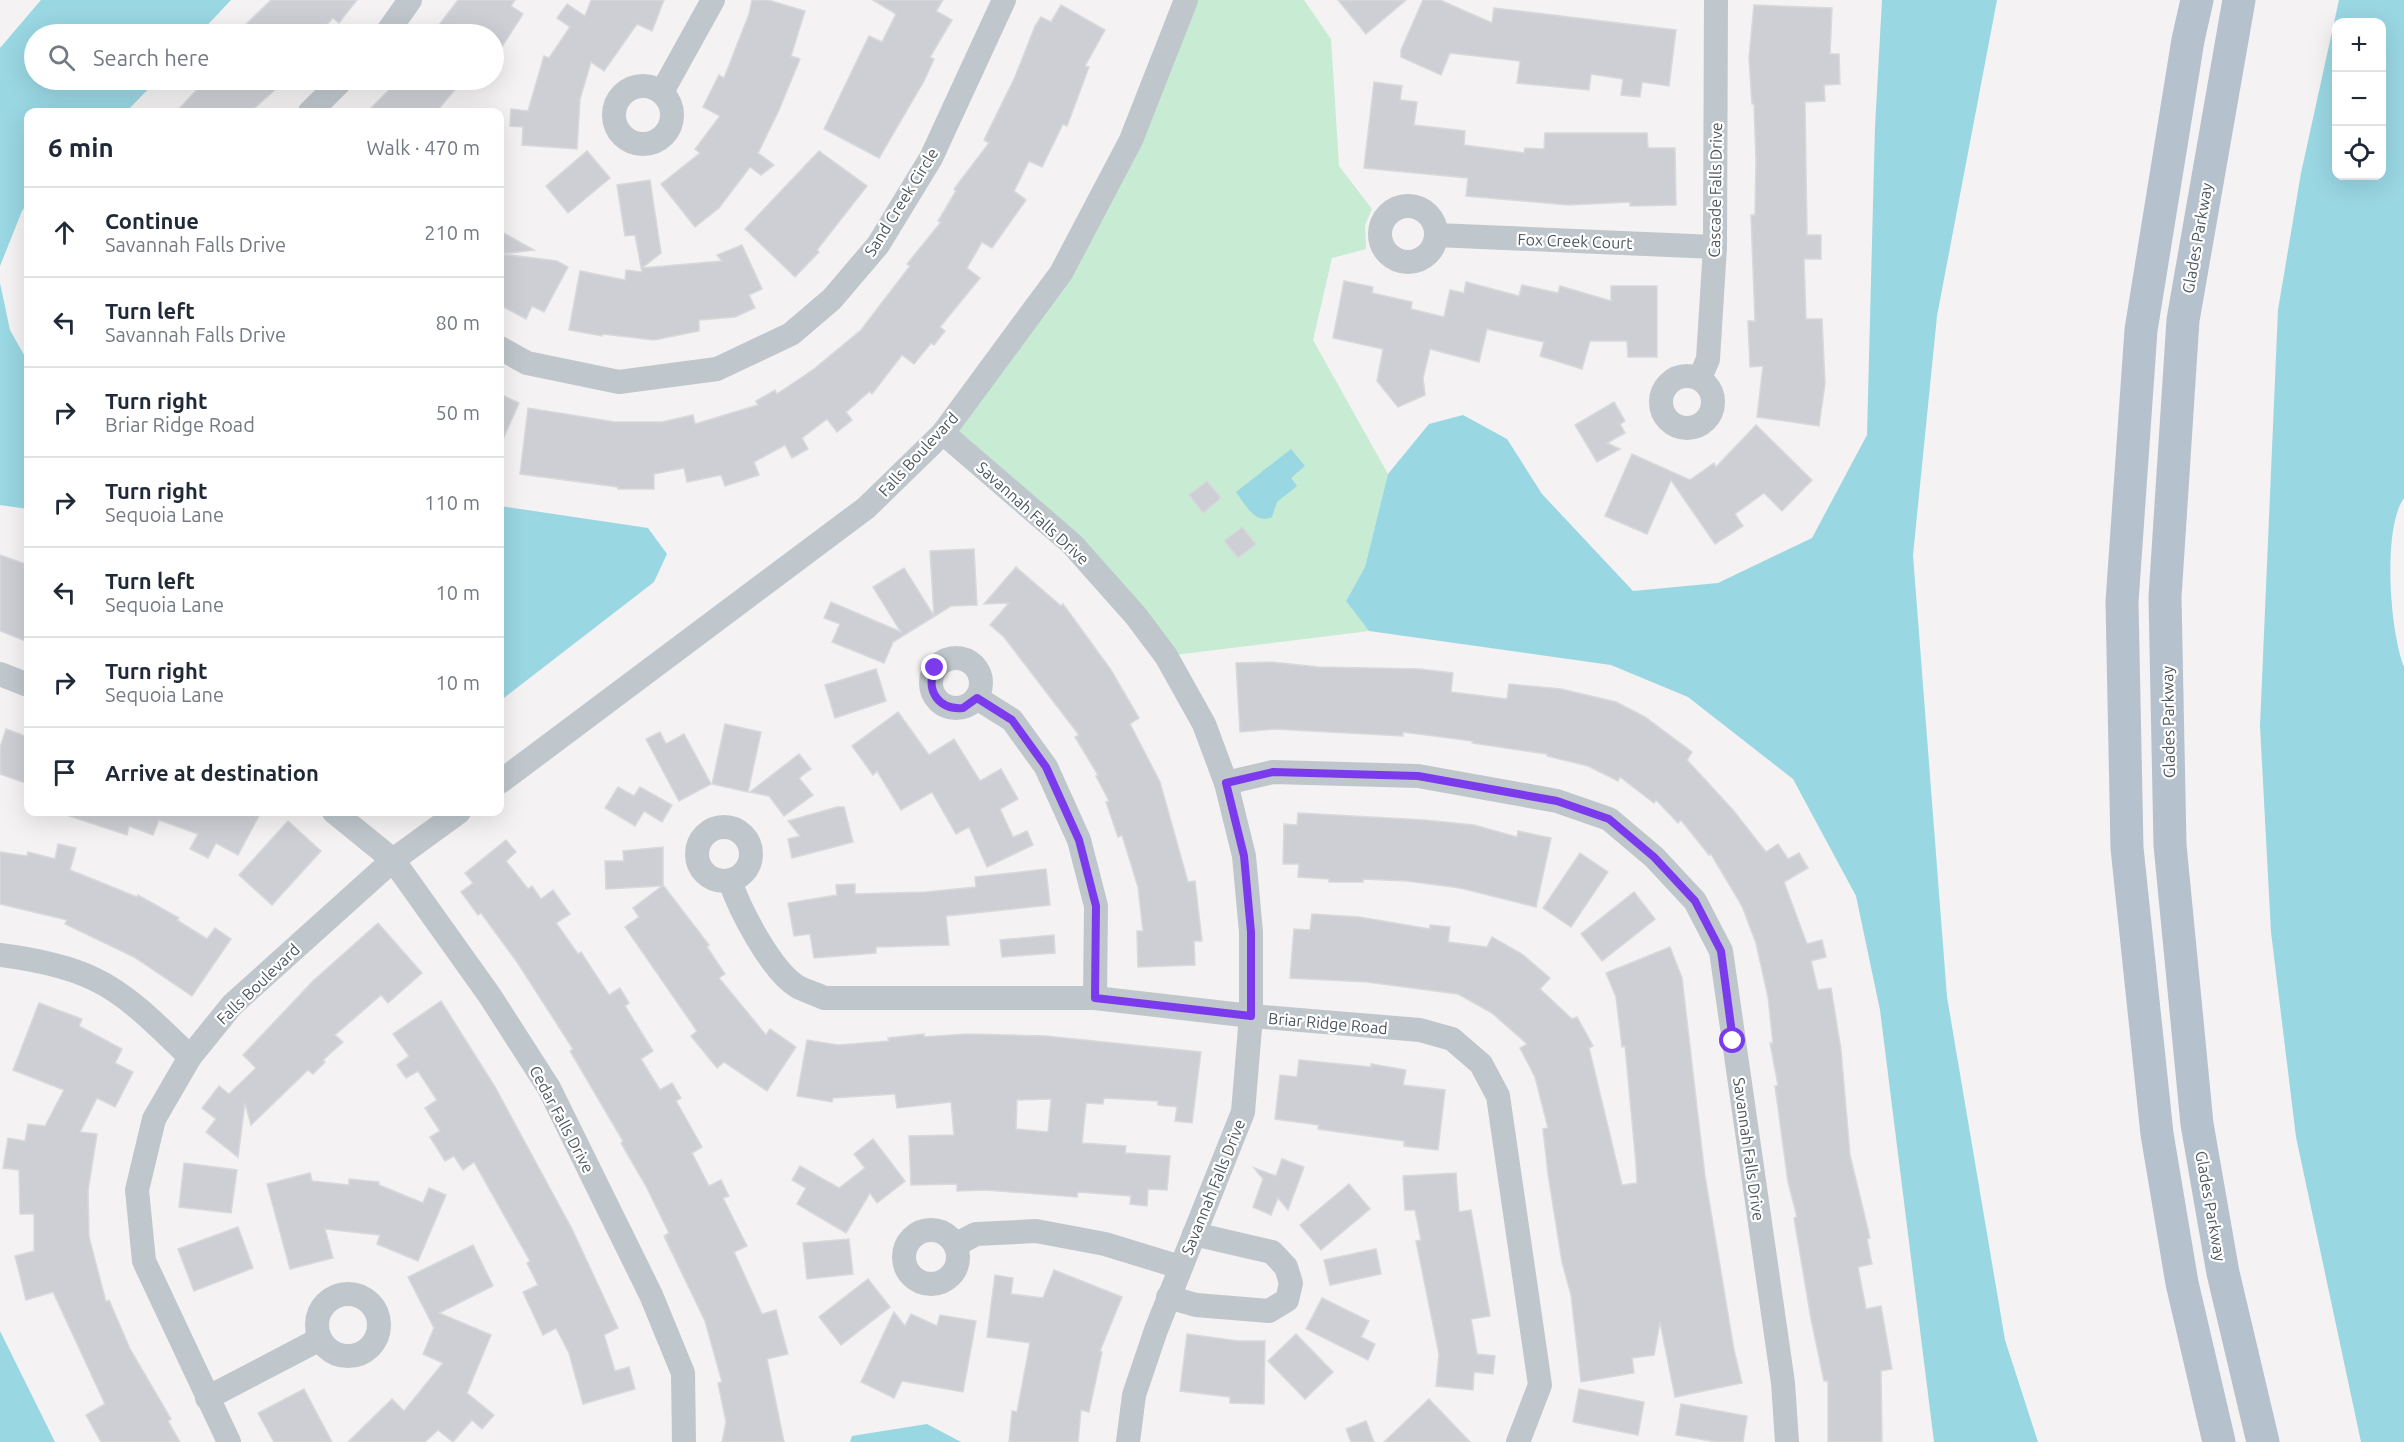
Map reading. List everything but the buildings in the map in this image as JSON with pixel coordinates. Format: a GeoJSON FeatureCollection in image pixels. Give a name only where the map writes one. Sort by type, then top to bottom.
{"type":"FeatureCollection","features":[{"type":"Feature","properties":{"kind":"main road"},"geometry":{"type":"LineString","coordinates":[[2197,0],[2188,40],[2140,330],[2122,602],[2127,848],[2157,1134],[2182,1283],[2219,1442]]}},
{"type":"Feature","properties":{"kind":"main road","name":"Glades Parkway"},"geometry":{"type":"LineString","coordinates":[[2239,0],[2182,320],[2165,597],[2170,845],[2197,1124],[2223,1273],[2263,1442]]}},
{"type":"Feature","properties":{"kind":"street"},"geometry":{"type":"LineString","coordinates":[[393,24],[410,0]]}},
{"type":"Feature","properties":{"kind":"street"},"geometry":{"type":"LineString","coordinates":[[662,92],[713,0]]}},
{"type":"Feature","properties":{"kind":"street","name":"Sand Creek Circle"},"geometry":{"type":"LineString","coordinates":[[504,350],[527,363],[619,382],[717,369],[791,334],[832,299],[878,245],[931,158],[1004,0]]}},
{"type":"Feature","properties":{"kind":"street","name":"Cascade Falls Drive"},"geometry":{"type":"LineString","coordinates":[[1700,378],[1708,359],[1715,247],[1716,0]]}},
{"type":"Feature","properties":{"kind":"street","name":"Falls Boulevard"},"geometry":{"type":"LineString","coordinates":[[504,779],[866,508],[943,433],[1060,273],[1131,140],[1182,1]]}},
{"type":"Feature","properties":{"kind":"street"},"geometry":{"type":"LineString","coordinates":[[314,108],[332,90]]}},
{"type":"Feature","properties":{"kind":"street","name":"Fox Creek Court"},"geometry":{"type":"LineString","coordinates":[[1436,235],[1715,247]]}},
{"type":"Feature","properties":{"kind":"street","name":"Savannah Falls Drive"},"geometry":{"type":"LineString","coordinates":[[943,433],[1072,544],[1136,616],[1166,656],[1203,724],[1226,783],[1244,856],[1251,932],[1251,1016],[1244,1112],[1168,1297],[1134,1395],[1128,1442]]}},
{"type":"Feature","properties":{"kind":"street"},"geometry":{"type":"LineString","coordinates":[[0,674],[24,683]]}},
{"type":"Feature","properties":{"kind":"street"},"geometry":{"type":"LineString","coordinates":[[977,698],[1012,720],[1046,767],[1079,840],[1096,906],[1095,998]]}},
{"type":"Feature","properties":{"kind":"street","name":"Savannah Falls Drive"},"geometry":{"type":"LineString","coordinates":[[1226,783],[1273,772],[1418,776],[1557,801],[1609,819],[1654,857],[1695,901],[1721,951],[1783,1383],[1787,1442]]}},
{"type":"Feature","properties":{"kind":"street","name":"Cedar Falls Drive"},"geometry":{"type":"LineString","coordinates":[[339,816],[393,860],[490,996],[549,1088],[651,1295],[683,1373],[684,1442]]}},
{"type":"Feature","properties":{"kind":"street","name":"Falls Boulevard"},"geometry":{"type":"LineString","coordinates":[[229,1442],[144,1261],[137,1190],[153,1119],[190,1057],[232,1005],[393,860],[454,816]]}},
{"type":"Feature","properties":{"kind":"street","name":"Briar Ridge Road"},"geometry":{"type":"LineString","coordinates":[[730,881],[736,900],[778,969],[797,986],[824,998],[1095,998],[1251,1016],[1420,1030],[1452,1039],[1480,1064],[1498,1096],[1540,1385],[1518,1442]]}},
{"type":"Feature","properties":{"kind":"street"},"geometry":{"type":"LineString","coordinates":[[0,955],[33,959],[94,979],[146,1015],[190,1057]]}},
{"type":"Feature","properties":{"kind":"street"},"geometry":{"type":"LineString","coordinates":[[956,1245],[976,1234],[1036,1231],[1105,1244],[1180,1266]]}},
{"type":"Feature","properties":{"kind":"street"},"geometry":{"type":"LineString","coordinates":[[1168,1297],[1196,1305],[1269,1311],[1287,1300],[1291,1282],[1289,1275],[1286,1267],[1272,1252],[1194,1234]]}},
{"type":"Feature","properties":{"kind":"street"},"geometry":{"type":"LineString","coordinates":[[207,1398],[320,1339]]}},
{"type":"Feature","properties":{"kind":"green space"},"geometry":{"type":"Polygon","coordinates":[[[1188,0],[1304,0],[1331,39],[1339,166],[1372,209],[1365,225],[1366,249],[1332,258],[1313,340],[1388,474],[1365,567],[1346,601],[1369,631],[1166,656],[1136,616],[943,433],[1061,273],[1188,0]]]}},
{"type":"Feature","properties":{"kind":"water"},"geometry":{"type":"Polygon","coordinates":[[[41,0],[231,0],[208,24],[24,24],[24,90],[147,90],[130,108],[24,108],[24,208],[0,266],[0,48],[41,0]]]}},
{"type":"Feature","properties":{"kind":"water"},"geometry":{"type":"Polygon","coordinates":[[[1882,0],[1997,0],[1937,316],[1913,555],[1947,997],[2005,1340],[2038,1442],[1934,1442],[1880,1010],[1856,896],[1793,779],[1688,697],[1611,665],[1369,631],[1346,601],[1365,567],[1388,474],[1429,424],[1463,415],[1507,439],[1542,494],[1633,591],[1718,583],[1812,538],[1867,435],[1875,127],[1882,0]]]}},
{"type":"Feature","properties":{"kind":"water"},"geometry":{"type":"Polygon","coordinates":[[[2339,0],[2404,0],[2404,498],[2397,513],[2393,533],[2390,581],[2395,630],[2404,667],[2404,1442],[2361,1442],[2296,1137],[2271,932],[2260,726],[2278,310],[2301,173],[2332,32],[2332,180],[2386,180],[2386,18],[2335,18],[2339,0]]]}},
{"type":"Feature","properties":{"kind":"water"},"geometry":{"type":"Polygon","coordinates":[[[0,283],[10,330],[24,355],[24,508],[0,505],[0,283]]]}},
{"type":"Feature","properties":{"kind":"water"},"geometry":{"type":"Polygon","coordinates":[[[1291,449],[1305,466],[1291,478],[1297,486],[1277,502],[1272,517],[1260,518],[1251,512],[1236,492],[1291,449]]]}},
{"type":"Feature","properties":{"kind":"water"},"geometry":{"type":"Polygon","coordinates":[[[504,507],[648,528],[667,554],[654,582],[504,698],[504,507]]]}},
{"type":"Feature","properties":{"kind":"water"},"geometry":{"type":"Polygon","coordinates":[[[0,1331],[55,1442],[0,1442],[0,1331]]]}},
{"type":"Feature","properties":{"kind":"water"},"geometry":{"type":"Polygon","coordinates":[[[927,1424],[961,1442],[850,1442],[852,1436],[927,1424]]]}},
{"type":"Feature","properties":{"kind":"route"},"geometry":{"type":"LineString","coordinates":[[935,668],[931,685],[938,701],[945,706],[963,708],[977,698],[1012,720],[1046,767],[1079,840],[1096,906],[1095,998],[1251,1016],[1251,932],[1244,856],[1226,783],[1273,772],[1418,776],[1557,801],[1609,819],[1654,857],[1695,901],[1721,951],[1733,1041]]}}]}
